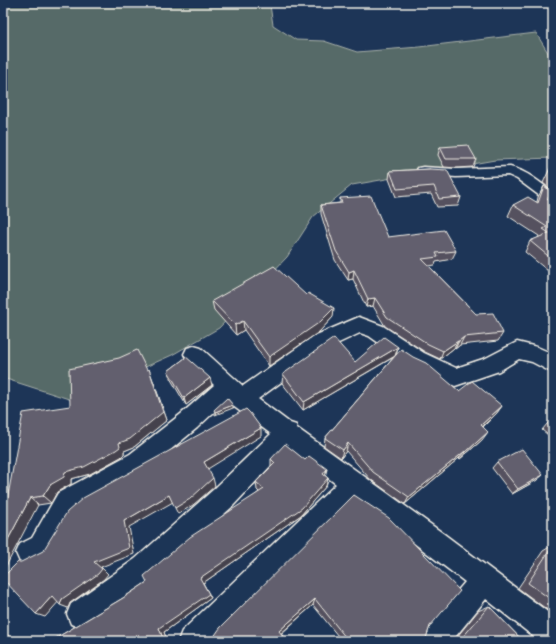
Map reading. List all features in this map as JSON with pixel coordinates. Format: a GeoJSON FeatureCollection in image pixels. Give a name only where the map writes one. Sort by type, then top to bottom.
{"type":"FeatureCollection","features":[{"type":"Feature","properties":{"kind":"street"},"geometry":{"type":"LineString","coordinates":[[411,171],[456,173],[510,171],[522,176],[553,199]]}},
{"type":"Feature","properties":{"kind":"street"},"geometry":{"type":"LineString","coordinates":[[29,553],[41,547],[67,502],[138,462],[189,421],[235,392],[321,342],[359,326],[376,332],[417,359],[455,377],[492,365],[517,350],[537,355],[553,364]]}},
{"type":"Feature","properties":{"kind":"street"},"geometry":{"type":"LineString","coordinates":[[194,354],[235,392],[553,634]]}},
{"type":"Feature","properties":{"kind":"street"},"geometry":{"type":"LineString","coordinates":[[81,614],[144,568],[223,498],[288,432]]}},
{"type":"Feature","properties":{"kind":"street"},"geometry":{"type":"LineString","coordinates":[[192,641],[354,483]]}},
{"type":"Feature","properties":{"kind":"street"},"geometry":{"type":"LineString","coordinates":[[434,641],[484,580]]}},
{"type":"Feature","properties":{"kind":"green space"},"geometry":{"type":"Polygon","coordinates":[[[3,3],[264,3],[270,5],[273,25],[296,40],[324,41],[357,52],[419,47],[536,33],[553,61],[553,158],[495,160],[352,185],[313,217],[287,257],[219,328],[172,355],[72,400],[3,378],[3,3]]]}},
{"type":"Feature","properties":{"kind":"building"},"geometry":{"type":"Polygon","coordinates":[[[468,145],[476,159],[446,159],[440,147],[468,145]]]}},
{"type":"Feature","properties":{"kind":"building"},"geometry":{"type":"Polygon","coordinates":[[[550,168],[553,169],[553,176],[549,172],[550,168]]]}},
{"type":"Feature","properties":{"kind":"building"},"geometry":{"type":"Polygon","coordinates":[[[430,169],[447,170],[461,197],[439,199],[434,186],[397,189],[390,171],[430,169]]]}},
{"type":"Feature","properties":{"kind":"building"},"geometry":{"type":"Polygon","coordinates":[[[544,186],[553,193],[553,200],[547,198],[553,202],[553,260],[530,241],[549,233],[543,229],[547,227],[513,205],[528,197],[538,203],[544,186]]]}},
{"type":"Feature","properties":{"kind":"building"},"geometry":{"type":"Polygon","coordinates":[[[371,196],[388,237],[444,230],[456,251],[436,253],[438,257],[422,259],[476,314],[493,313],[503,333],[464,337],[443,351],[428,344],[387,317],[375,298],[368,299],[354,270],[349,272],[336,251],[321,205],[342,203],[340,198],[371,196]]]}},
{"type":"Feature","properties":{"kind":"building"},"geometry":{"type":"Polygon","coordinates":[[[274,266],[306,295],[308,293],[334,308],[320,322],[269,357],[243,321],[235,325],[212,301],[274,266]]]}},
{"type":"Feature","properties":{"kind":"building"},"geometry":{"type":"Polygon","coordinates":[[[384,337],[398,347],[304,402],[283,374],[334,338],[355,362],[384,337]]]}},
{"type":"Feature","properties":{"kind":"building"},"geometry":{"type":"Polygon","coordinates":[[[401,349],[426,363],[459,391],[472,381],[502,406],[481,425],[488,432],[466,452],[465,451],[409,497],[373,472],[348,443],[343,450],[325,438],[401,349]]]}},
{"type":"Feature","properties":{"kind":"building"},"geometry":{"type":"Polygon","coordinates":[[[137,350],[147,370],[149,369],[163,412],[130,439],[119,443],[120,447],[116,450],[84,467],[65,472],[64,477],[50,485],[43,496],[30,498],[3,549],[3,523],[23,413],[70,406],[69,369],[119,358],[137,350]]]}},
{"type":"Feature","properties":{"kind":"building"},"geometry":{"type":"Polygon","coordinates":[[[184,355],[210,378],[184,398],[168,371],[185,358],[184,355]]]}},
{"type":"Feature","properties":{"kind":"building"},"geometry":{"type":"Polygon","coordinates":[[[227,398],[233,405],[215,412],[214,410],[227,398]]]}},
{"type":"Feature","properties":{"kind":"building"},"geometry":{"type":"Polygon","coordinates":[[[246,409],[261,428],[204,462],[213,478],[190,499],[175,508],[169,495],[124,521],[129,548],[94,562],[102,569],[98,574],[62,599],[60,605],[52,596],[36,614],[3,579],[3,577],[18,562],[21,562],[43,551],[67,512],[83,498],[246,409]]]}},
{"type":"Feature","properties":{"kind":"building"},"geometry":{"type":"Polygon","coordinates":[[[553,418],[553,429],[548,425],[553,418]]]}},
{"type":"Feature","properties":{"kind":"building"},"geometry":{"type":"Polygon","coordinates":[[[285,444],[305,460],[309,456],[327,469],[323,474],[328,478],[302,508],[200,578],[209,594],[159,628],[164,641],[51,641],[147,582],[144,576],[190,537],[264,489],[256,482],[275,463],[271,459],[285,444]]]}},
{"type":"Feature","properties":{"kind":"building"},"geometry":{"type":"Polygon","coordinates":[[[522,449],[543,475],[518,489],[497,462],[522,449]]]}},
{"type":"Feature","properties":{"kind":"building"},"geometry":{"type":"Polygon","coordinates":[[[354,495],[389,518],[460,591],[430,626],[426,638],[462,638],[489,606],[523,641],[344,641],[346,638],[315,599],[279,631],[287,641],[211,641],[220,628],[354,495]]]}},
{"type":"Feature","properties":{"kind":"building"},"geometry":{"type":"Polygon","coordinates":[[[553,545],[553,601],[528,583],[553,545]]]}}]}
